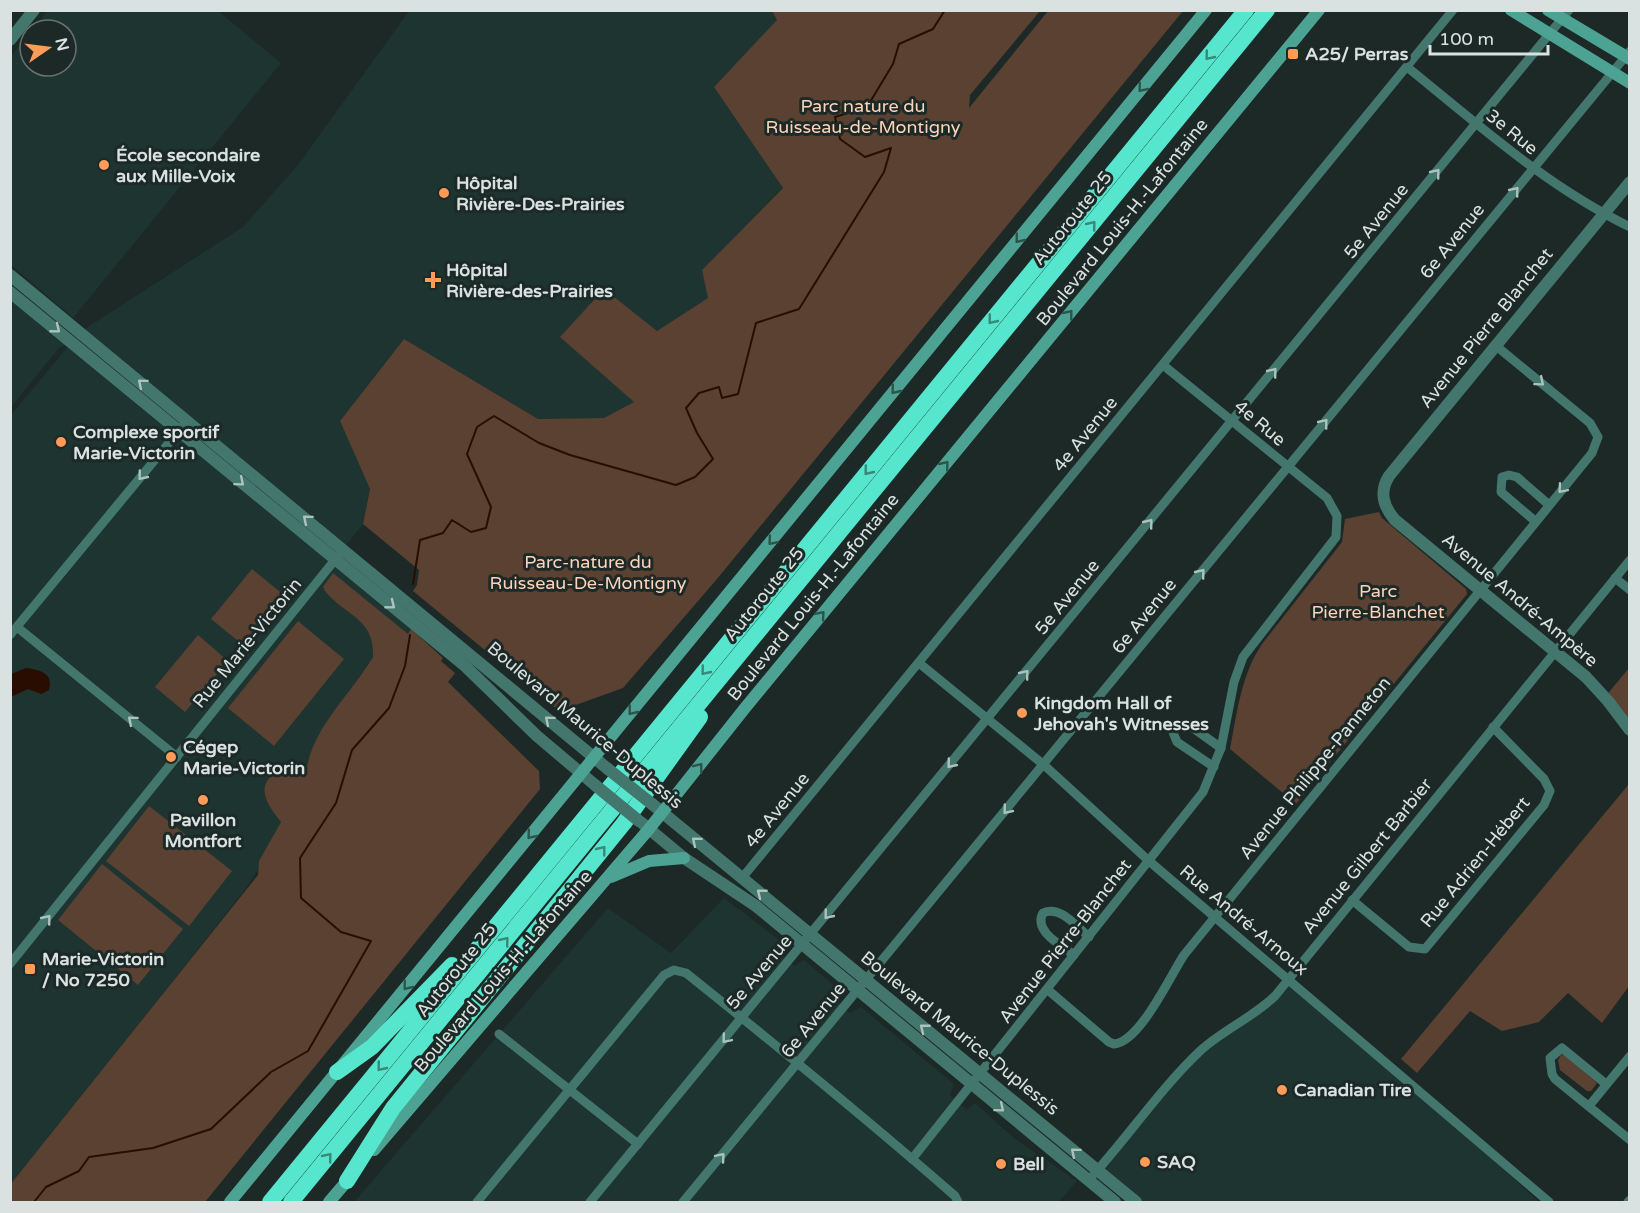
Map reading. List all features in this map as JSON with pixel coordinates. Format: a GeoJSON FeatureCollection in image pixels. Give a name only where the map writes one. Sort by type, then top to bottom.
{"type":"FeatureCollection","features":[{"type":"Feature","properties":{"kind":"highway","name":"Autoroute 25"},"geometry":{"type":"LineString","coordinates":[[270,1203],[1246,10]]}},
{"type":"Feature","properties":{"kind":"highway","name":"Autoroute 25"},"geometry":{"type":"LineString","coordinates":[[291,1203],[1267,10]]}},
{"type":"Feature","properties":{"kind":"highway"},"geometry":{"type":"LineString","coordinates":[[347,1181],[393,1108],[655,782],[684,743],[737,658]]}},
{"type":"Feature","properties":{"kind":"highway"},"geometry":{"type":"LineString","coordinates":[[337,1072],[372,1047],[511,908]]}},
{"type":"Feature","properties":{"kind":"main road"},"geometry":{"type":"LineString","coordinates":[[230,1203],[1206,10]]}},
{"type":"Feature","properties":{"kind":"main road","name":"Boulevard Louis-H.-Lafontaine"},"geometry":{"type":"LineString","coordinates":[[329,1203],[649,829],[752,699],[1319,10]]}},
{"type":"Feature","properties":{"kind":"main road"},"geometry":{"type":"LineString","coordinates":[[1511,10],[1549,36],[1629,83]]}},
{"type":"Feature","properties":{"kind":"main road"},"geometry":{"type":"LineString","coordinates":[[1548,10],[1566,15],[1628,55]]}},
{"type":"Feature","properties":{"kind":"main road"},"geometry":{"type":"LineString","coordinates":[[607,879],[649,861],[684,858]]}},
{"type":"Feature","properties":{"kind":"street"},"geometry":{"type":"LineString","coordinates":[[10,40],[34,10]]}},
{"type":"Feature","properties":{"kind":"street","name":"4e Avenue"},"geometry":{"type":"LineString","coordinates":[[742,878],[1453,10]]}},
{"type":"Feature","properties":{"kind":"street","name":"5e Avenue"},"geometry":{"type":"LineString","coordinates":[[590,1203],[1566,15]]}},
{"type":"Feature","properties":{"kind":"street","name":"6e Avenue"},"geometry":{"type":"LineString","coordinates":[[683,1203],[1628,55]]}},
{"type":"Feature","properties":{"kind":"street","name":"3e Rue"},"geometry":{"type":"LineString","coordinates":[[1407,67],[1532,169],[1603,214],[1629,227]]}},
{"type":"Feature","properties":{"kind":"street","name":"Avenue Pierre Blanchet"},"geometry":{"type":"LineString","coordinates":[[1384,502],[1383,485],[1389,476],[1629,182]]}},
{"type":"Feature","properties":{"kind":"street","name":"Boulevard Maurice-Duplessis"},"geometry":{"type":"LineString","coordinates":[[10,275],[187,421],[464,665],[537,736],[581,774],[684,858],[756,906],[1115,1203]]}},
{"type":"Feature","properties":{"kind":"street","name":"Boulevard Maurice-Duplessis"},"geometry":{"type":"LineString","coordinates":[[10,292],[179,431],[339,554],[595,757],[1136,1203]]}},
{"type":"Feature","properties":{"kind":"street","name":"Avenue Philippe-Panneton"},"geometry":{"type":"LineString","coordinates":[[1047,990],[1109,1042],[1120,1044],[1158,1000],[1179,962],[1548,504],[1592,453],[1597,443],[1596,431],[1590,423],[1495,345]]}},
{"type":"Feature","properties":{"kind":"street","name":"4e Rue"},"geometry":{"type":"LineString","coordinates":[[1162,365],[1327,498],[1334,509]]}},
{"type":"Feature","properties":{"kind":"street"},"geometry":{"type":"LineString","coordinates":[[10,635],[187,421]]}},
{"type":"Feature","properties":{"kind":"street"},"geometry":{"type":"LineString","coordinates":[[1535,521],[1501,492],[1502,477],[1509,474],[1517,477],[1548,504]]}},
{"type":"Feature","properties":{"kind":"street","name":"Avenue André-Ampère"},"geometry":{"type":"LineString","coordinates":[[1384,502],[1395,520],[1586,677],[1608,701],[1629,730]]}},
{"type":"Feature","properties":{"kind":"street","name":"Avenue Pierre-Blanchet"},"geometry":{"type":"LineString","coordinates":[[912,1159],[1197,800],[1221,748],[1234,681],[1244,657],[1332,544],[1338,531],[1334,509]]}},
{"type":"Feature","properties":{"kind":"street","name":"Rue Marie-Victorin"},"geometry":{"type":"LineString","coordinates":[[10,964],[339,554]]}},
{"type":"Feature","properties":{"kind":"street","name":"Avenue Gilbert Barbier"},"geometry":{"type":"LineString","coordinates":[[1089,1181],[1185,1066],[1210,1042],[1260,1010],[1289,979],[1629,560]]}},
{"type":"Feature","properties":{"kind":"street"},"geometry":{"type":"LineString","coordinates":[[1615,578],[1629,590]]}},
{"type":"Feature","properties":{"kind":"street"},"geometry":{"type":"LineString","coordinates":[[17,627],[177,757]]}},
{"type":"Feature","properties":{"kind":"street","name":"Rue André-Arnoux"},"geometry":{"type":"LineString","coordinates":[[919,663],[1044,765],[1149,861],[1549,1203]]}},
{"type":"Feature","properties":{"kind":"street"},"geometry":{"type":"LineString","coordinates":[[1214,767],[1177,742],[1172,730],[1177,724],[1185,723],[1221,748]]}},
{"type":"Feature","properties":{"kind":"street","name":"Rue Adrien-Hébert"},"geometry":{"type":"LineString","coordinates":[[1352,900],[1409,947],[1425,949],[1530,822],[1548,798],[1548,785],[1519,750],[1493,727]]}},
{"type":"Feature","properties":{"kind":"street"},"geometry":{"type":"LineString","coordinates":[[1074,955],[1042,929],[1040,921],[1043,913],[1051,910],[1059,912],[1089,937]]}},
{"type":"Feature","properties":{"kind":"street"},"geometry":{"type":"LineString","coordinates":[[477,1203],[664,975],[674,970],[686,973],[743,1018],[912,1159],[955,1196],[958,1203]]}},
{"type":"Feature","properties":{"kind":"street"},"geometry":{"type":"LineString","coordinates":[[499,1034],[638,1144]]}},
{"type":"Feature","properties":{"kind":"street"},"geometry":{"type":"LineString","coordinates":[[1606,1084],[1562,1048],[1550,1058],[1554,1077],[1629,1140]]}},
{"type":"Feature","properties":{"kind":"street"},"geometry":{"type":"LineString","coordinates":[[1589,1106],[1629,1056]]}},
{"type":"Feature","properties":{"kind":"shaded area","name":"Hôpital Rivière-des-Prairies"},"geometry":{"type":"Polygon","coordinates":[[[772,10],[778,20],[714,87],[783,187],[702,270],[709,298],[657,331],[635,402],[604,418],[538,419],[404,339],[340,421],[370,489],[363,524],[343,549],[80,332],[243,227],[298,165],[409,11],[772,10]]]}},
{"type":"Feature","properties":{"kind":"shaded area","name":"École secondaire aux Mille-Voix"},"geometry":{"type":"Polygon","coordinates":[[[47,11],[218,11],[281,63],[73,318],[11,265],[11,56],[18,47],[18,78],[78,78],[78,18],[41,18],[47,11]]]}},
{"type":"Feature","properties":{"kind":"shaded area","name":"Cégep Marie-Victorin"},"geometry":{"type":"Polygon","coordinates":[[[11,291],[415,628],[247,887],[11,1186],[11,415],[71,343],[59,348],[11,407],[11,291]]]}},
{"type":"Feature","properties":{"kind":"shaded area"},"geometry":{"type":"Polygon","coordinates":[[[26,668],[45,673],[50,684],[49,690],[41,694],[28,689],[11,697],[11,674],[26,668]]]}},
{"type":"Feature","properties":{"kind":"shaded area"},"geometry":{"type":"Polygon","coordinates":[[[724,898],[786,945],[784,955],[794,966],[804,960],[843,993],[839,1003],[850,1013],[861,1007],[954,1084],[950,1095],[967,1110],[975,1103],[1014,1138],[1077,1181],[1059,1202],[354,1202],[608,908],[671,953],[724,898]]]}},
{"type":"Feature","properties":{"kind":"shaded area"},"geometry":{"type":"Polygon","coordinates":[[[1289,979],[1405,1079],[1539,1202],[1137,1202],[1097,1171],[1185,1066],[1244,1021],[1289,979]]]}},
{"type":"Feature","properties":{"kind":"green space","name":"Parc nature du Ruisseau-de-Montigny"},"geometry":{"type":"Polygon","coordinates":[[[772,11],[1040,11],[970,95],[969,108],[1048,11],[1183,11],[717,579],[623,688],[559,711],[413,591],[417,585],[419,570],[363,524],[370,489],[340,421],[404,339],[538,419],[604,418],[634,402],[560,337],[604,289],[657,331],[708,298],[702,270],[783,188],[714,87],[777,20],[772,11]]]}},
{"type":"Feature","properties":{"kind":"green space","name":"Parc Pierre-Blanchet"},"geometry":{"type":"Polygon","coordinates":[[[1379,512],[1382,518],[1466,589],[1467,594],[1296,804],[1230,749],[1244,681],[1262,644],[1342,542],[1345,519],[1379,512]]]}},
{"type":"Feature","properties":{"kind":"green space"},"geometry":{"type":"Polygon","coordinates":[[[252,569],[284,595],[243,645],[211,619],[252,569]]]}},
{"type":"Feature","properties":{"kind":"green space"},"geometry":{"type":"Polygon","coordinates":[[[333,573],[408,634],[411,629],[443,658],[441,661],[455,673],[448,682],[539,771],[540,789],[205,1202],[11,1202],[10,1185],[258,875],[259,861],[281,822],[267,801],[265,787],[267,781],[281,770],[306,773],[310,756],[324,726],[373,657],[372,644],[364,626],[333,599],[323,587],[333,573]]]}},
{"type":"Feature","properties":{"kind":"green space"},"geometry":{"type":"Polygon","coordinates":[[[298,621],[344,659],[274,746],[228,708],[298,621]]]}},
{"type":"Feature","properties":{"kind":"green space"},"geometry":{"type":"Polygon","coordinates":[[[198,635],[228,661],[185,712],[155,687],[198,635]]]}},
{"type":"Feature","properties":{"kind":"green space"},"geometry":{"type":"Polygon","coordinates":[[[1629,668],[1629,730],[1605,697],[1629,668]]]}},
{"type":"Feature","properties":{"kind":"green space"},"geometry":{"type":"Polygon","coordinates":[[[1629,784],[1629,986],[1602,1023],[1568,993],[1539,1022],[1502,1031],[1470,1011],[1417,1073],[1401,1059],[1629,784]]]}},
{"type":"Feature","properties":{"kind":"green space"},"geometry":{"type":"Polygon","coordinates":[[[149,806],[232,871],[189,926],[106,861],[149,806]]]}},
{"type":"Feature","properties":{"kind":"green space"},"geometry":{"type":"Polygon","coordinates":[[[102,864],[183,929],[138,985],[58,920],[102,864]]]}},
{"type":"Feature","properties":{"kind":"green space"},"geometry":{"type":"Polygon","coordinates":[[[1561,1055],[1565,1055],[1597,1083],[1591,1091],[1587,1091],[1560,1070],[1558,1060],[1561,1055]]]}},
{"type":"Feature","properties":{"kind":"waterway"},"geometry":{"type":"LineString","coordinates":[[413,584],[420,540],[443,533],[452,520],[471,532],[486,528],[491,507],[467,454],[477,427],[494,416],[539,443],[570,455],[676,485],[695,477],[713,459],[697,433],[686,408],[699,393],[719,387],[722,398],[738,394],[756,323],[799,309],[884,172],[891,148],[865,157],[840,139],[835,117],[867,107],[893,64],[899,44],[933,29],[945,10]]}},
{"type":"Feature","properties":{"kind":"waterway"},"geometry":{"type":"LineString","coordinates":[[34,1202],[46,1187],[79,1171],[89,1157],[153,1148],[211,1129],[271,1072],[308,1051],[371,941],[341,932],[301,898],[300,858],[336,803],[352,750],[389,708],[405,666],[410,635]]}},
{"type":"Feature","properties":{"kind":"place","name":"A25/ Perras"},"geometry":{"type":"Point","coordinates":[1293,54]}},
{"type":"Feature","properties":{"kind":"place","name":"École secondaire aux Mille-Voix"},"geometry":{"type":"Point","coordinates":[104,165]}},
{"type":"Feature","properties":{"kind":"place","name":"Hôpital Rivière-Des-Prairies"},"geometry":{"type":"Point","coordinates":[444,193]}},
{"type":"Feature","properties":{"kind":"place","name":"Hôpital Rivière-des-Prairies"},"geometry":{"type":"Point","coordinates":[433,280]}},
{"type":"Feature","properties":{"kind":"place","name":"Complexe sportif Marie-Victorin"},"geometry":{"type":"Point","coordinates":[61,442]}},
{"type":"Feature","properties":{"kind":"place","name":"Kingdom Hall of Jehovah's Witnesses"},"geometry":{"type":"Point","coordinates":[1022,713]}},
{"type":"Feature","properties":{"kind":"place","name":"Cégep Marie-Victorin"},"geometry":{"type":"Point","coordinates":[171,757]}},
{"type":"Feature","properties":{"kind":"place","name":"Pavillon Montfort"},"geometry":{"type":"Point","coordinates":[203,800]}},
{"type":"Feature","properties":{"kind":"place","name":"Marie-Victorin / No 7250"},"geometry":{"type":"Point","coordinates":[30,969]}},
{"type":"Feature","properties":{"kind":"place","name":"Canadian Tire"},"geometry":{"type":"Point","coordinates":[1282,1090]}},
{"type":"Feature","properties":{"kind":"place","name":"SAQ"},"geometry":{"type":"Point","coordinates":[1145,1162]}},
{"type":"Feature","properties":{"kind":"place","name":"Bell"},"geometry":{"type":"Point","coordinates":[1001,1164]}},
{"type":"Feature","properties":{"kind":"park label","name":"Parc-nature du Ruisseau-De-Montigny"},"geometry":{"type":"Point","coordinates":[588,572]}}]}
